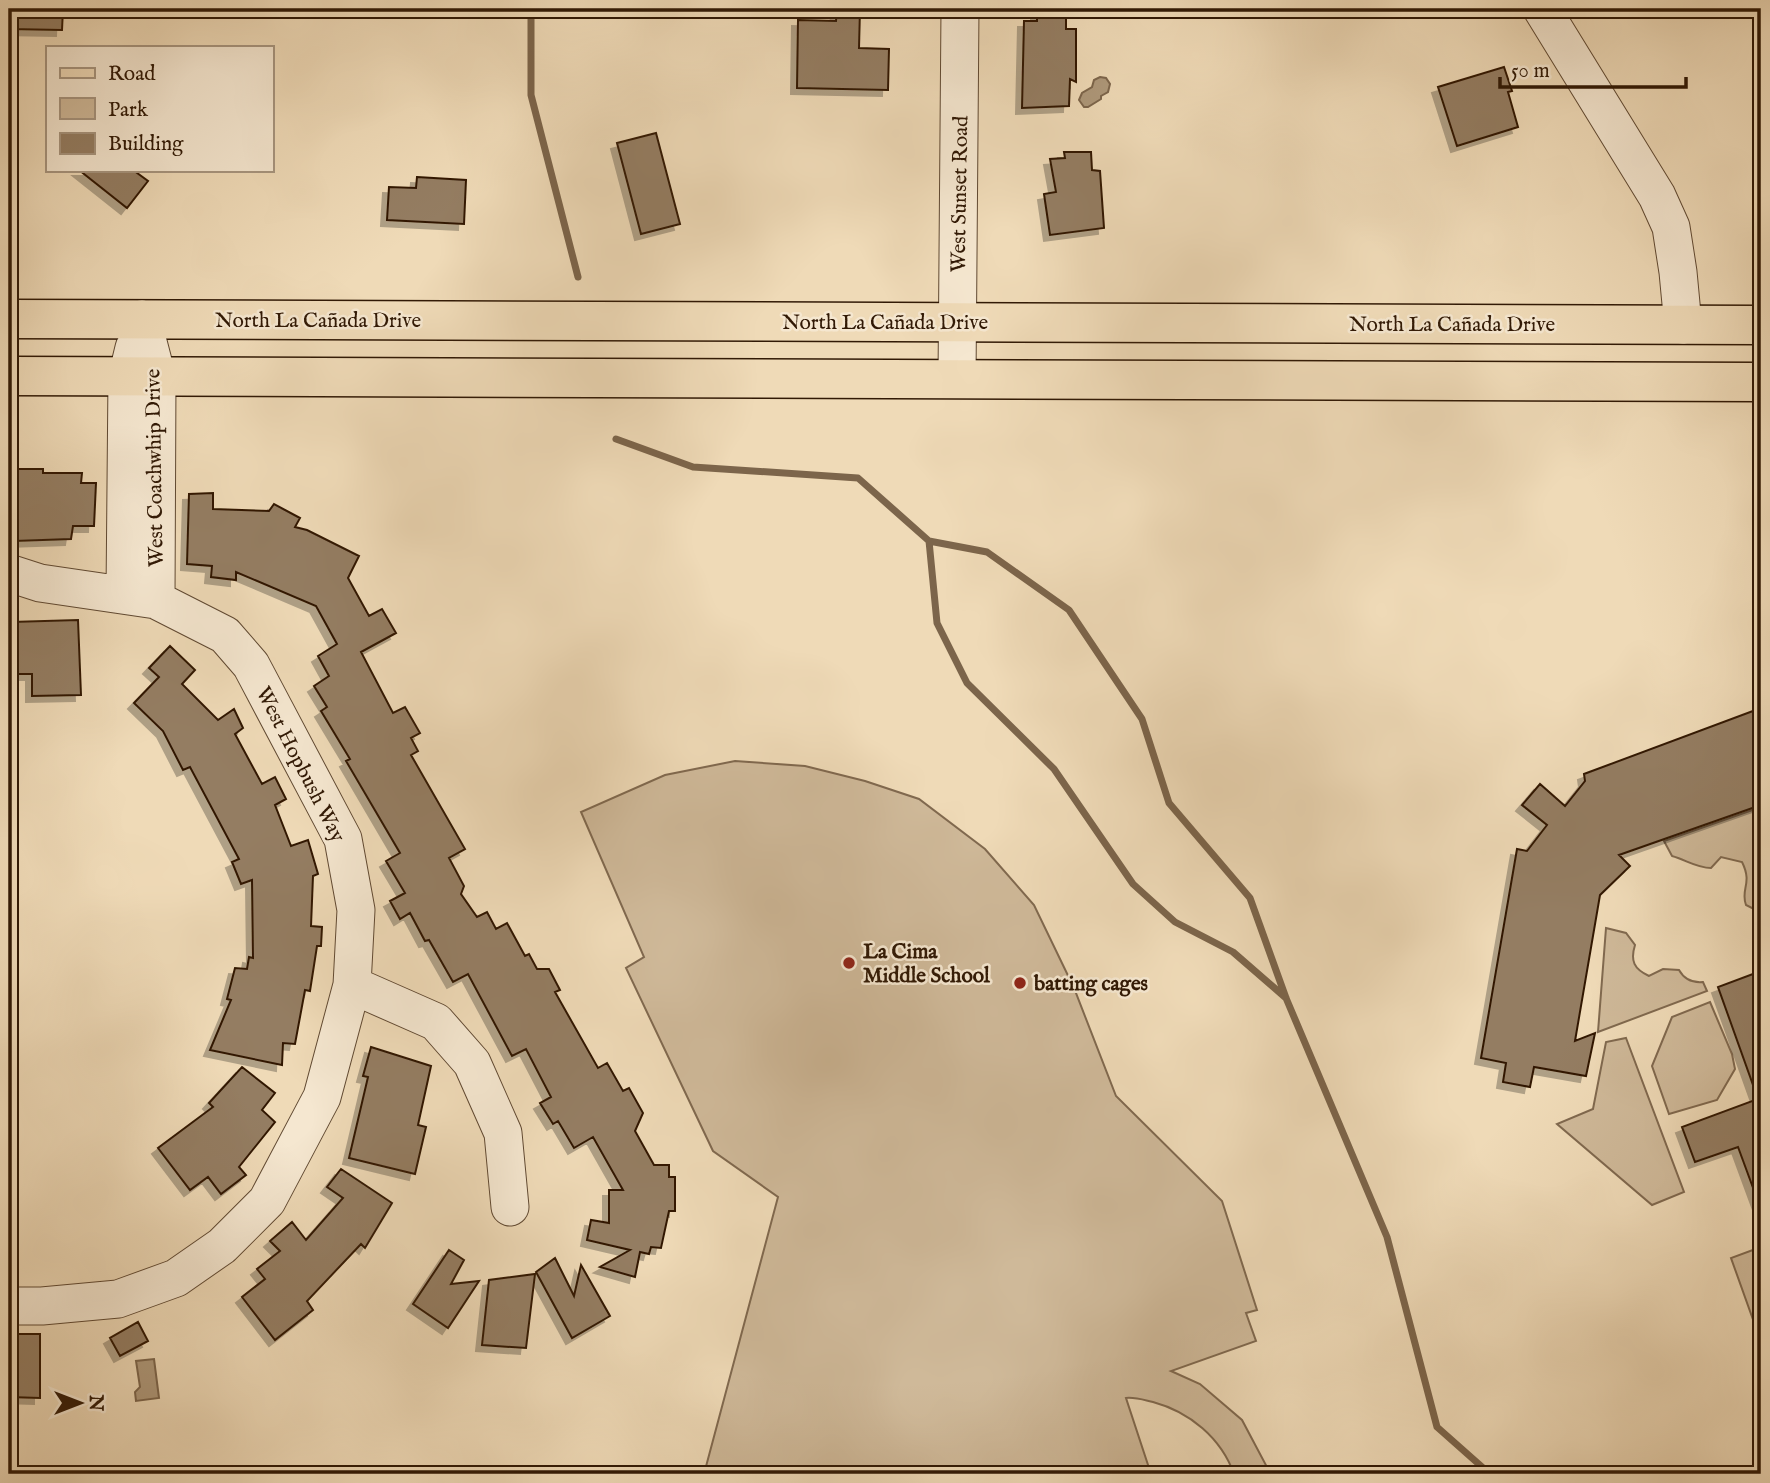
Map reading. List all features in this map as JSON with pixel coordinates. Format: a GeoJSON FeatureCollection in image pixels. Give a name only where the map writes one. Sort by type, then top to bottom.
{"type":"FeatureCollection","features":[{"type":"Feature","properties":{"kind":"main road","name":"North La Cañada Drive"},"geometry":{"type":"LineString","coordinates":[[9,319],[1761,325]]}},
{"type":"Feature","properties":{"kind":"main road"},"geometry":{"type":"LineString","coordinates":[[9,376],[1761,383]]}},
{"type":"Feature","properties":{"kind":"street","name":"West Sunset Road"},"geometry":{"type":"LineString","coordinates":[[957,379],[960,9]]}},
{"type":"Feature","properties":{"kind":"street"},"geometry":{"type":"LineString","coordinates":[[1542,9],[1657,196],[1671,227],[1683,325]]}},
{"type":"Feature","properties":{"kind":"street","name":"West Coachwhip Drive"},"geometry":{"type":"LineString","coordinates":[[140,597],[142,319]]}},
{"type":"Feature","properties":{"kind":"street","name":"West Hopbush Way"},"geometry":{"type":"LineString","coordinates":[[9,573],[40,583],[140,597],[225,635],[264,656],[343,839],[356,910],[352,985],[322,1097],[267,1201],[222,1245],[176,1278],[118,1300],[9,1306]]}},
{"type":"Feature","properties":{"kind":"street"},"geometry":{"type":"LineString","coordinates":[[352,985],[436,1021],[472,1063],[503,1133],[510,1207]]}},
{"type":"Feature","properties":{"kind":"green space"},"geometry":{"type":"Polygon","coordinates":[[[735,761],[805,766],[865,781],[919,799],[985,849],[1034,905],[1074,988],[1116,1096],[1222,1201],[1257,1310],[1246,1313],[1256,1341],[1171,1371],[1200,1384],[1242,1420],[1269,1474],[1234,1474],[1221,1449],[1191,1420],[1167,1406],[1126,1398],[1151,1474],[704,1474],[778,1197],[713,1151],[626,968],[644,957],[581,812],[665,775],[735,761]]]}},
{"type":"Feature","properties":{"kind":"green space"},"geometry":{"type":"Polygon","coordinates":[[[1761,807],[1761,918],[1758,911],[1746,905],[1744,895],[1747,881],[1742,862],[1721,857],[1711,868],[1701,867],[1672,856],[1664,841],[1761,807]]]}},
{"type":"Feature","properties":{"kind":"green space"},"geometry":{"type":"Polygon","coordinates":[[[1606,928],[1626,933],[1635,945],[1634,964],[1644,973],[1649,976],[1663,969],[1679,970],[1689,980],[1703,982],[1707,991],[1598,1032],[1606,928]]]}},
{"type":"Feature","properties":{"kind":"green space"},"geometry":{"type":"Polygon","coordinates":[[[1710,1002],[1732,1054],[1735,1069],[1717,1100],[1669,1114],[1652,1066],[1672,1017],[1710,1002]]]}},
{"type":"Feature","properties":{"kind":"green space"},"geometry":{"type":"Polygon","coordinates":[[[1626,1038],[1684,1192],[1652,1205],[1557,1124],[1593,1109],[1606,1042],[1626,1038]]]}},
{"type":"Feature","properties":{"kind":"green space"},"geometry":{"type":"Polygon","coordinates":[[[1761,1247],[1761,1342],[1731,1258],[1761,1247]]]}},
{"type":"Feature","properties":{"kind":"shaded area"},"geometry":{"type":"Polygon","coordinates":[[[1106,78],[1110,84],[1108,92],[1101,96],[1101,99],[1084,107],[1079,100],[1082,93],[1092,87],[1094,80],[1106,78]]]}},
{"type":"Feature","properties":{"kind":"shaded area"},"geometry":{"type":"Polygon","coordinates":[[[154,1359],[159,1398],[136,1401],[135,1392],[140,1387],[136,1361],[154,1359]]]}},
{"type":"Feature","properties":{"kind":"building"},"geometry":{"type":"Polygon","coordinates":[[[9,9],[63,9],[62,30],[9,29],[9,9]]]}},
{"type":"Feature","properties":{"kind":"building"},"geometry":{"type":"Polygon","coordinates":[[[837,9],[860,9],[859,48],[889,49],[888,90],[797,88],[798,20],[836,21],[837,9]]]}},
{"type":"Feature","properties":{"kind":"building"},"geometry":{"type":"Polygon","coordinates":[[[1037,9],[1066,9],[1066,29],[1076,29],[1076,82],[1070,79],[1069,106],[1022,108],[1024,21],[1037,21],[1037,9]]]}},
{"type":"Feature","properties":{"kind":"building"},"geometry":{"type":"Polygon","coordinates":[[[1504,67],[1512,91],[1508,92],[1518,127],[1457,146],[1438,87],[1504,67]]]}},
{"type":"Feature","properties":{"kind":"building"},"geometry":{"type":"Polygon","coordinates":[[[656,133],[680,224],[641,234],[617,143],[656,133]]]}},
{"type":"Feature","properties":{"kind":"building"},"geometry":{"type":"Polygon","coordinates":[[[1064,152],[1091,152],[1092,170],[1100,171],[1104,228],[1050,235],[1044,194],[1056,192],[1050,159],[1065,158],[1064,152]]]}},
{"type":"Feature","properties":{"kind":"building"},"geometry":{"type":"Polygon","coordinates":[[[82,172],[136,172],[148,181],[127,208],[82,172]]]}},
{"type":"Feature","properties":{"kind":"building"},"geometry":{"type":"Polygon","coordinates":[[[417,177],[466,180],[464,224],[387,220],[389,187],[416,188],[417,177]]]}},
{"type":"Feature","properties":{"kind":"building"},"geometry":{"type":"Polygon","coordinates":[[[9,469],[43,469],[43,473],[82,473],[81,483],[96,483],[94,526],[73,526],[71,539],[14,541],[14,516],[9,516],[9,469]]]}},
{"type":"Feature","properties":{"kind":"building"},"geometry":{"type":"Polygon","coordinates":[[[213,493],[213,509],[269,511],[274,504],[300,518],[295,527],[307,530],[359,556],[348,578],[369,616],[382,609],[396,633],[361,652],[393,713],[405,707],[420,733],[411,738],[418,751],[411,755],[465,849],[449,858],[464,886],[461,894],[477,917],[487,912],[496,929],[507,923],[525,956],[529,954],[537,969],[549,969],[560,990],[555,992],[598,1068],[607,1063],[623,1091],[629,1088],[643,1113],[635,1131],[654,1165],[669,1165],[669,1177],[675,1177],[675,1211],[669,1211],[661,1248],[651,1247],[649,1254],[640,1252],[635,1277],[600,1267],[630,1250],[587,1240],[591,1220],[609,1223],[609,1190],[623,1190],[593,1137],[574,1148],[558,1121],[553,1124],[540,1103],[551,1097],[526,1049],[512,1056],[468,974],[453,982],[410,913],[400,919],[390,901],[405,893],[386,861],[400,853],[346,761],[350,759],[321,711],[327,707],[314,686],[329,676],[318,656],[337,644],[316,606],[236,572],[236,580],[211,577],[212,566],[187,564],[189,494],[213,493]]]}},
{"type":"Feature","properties":{"kind":"building"},"geometry":{"type":"Polygon","coordinates":[[[78,620],[81,695],[32,696],[32,674],[9,674],[9,625],[11,622],[78,620]]]}},
{"type":"Feature","properties":{"kind":"building"},"geometry":{"type":"Polygon","coordinates":[[[170,646],[195,670],[182,684],[218,720],[234,709],[243,728],[235,734],[262,784],[275,777],[286,799],[275,805],[291,846],[308,840],[318,874],[313,876],[311,926],[322,927],[321,946],[317,946],[310,991],[305,990],[295,1044],[283,1043],[282,1065],[210,1050],[231,1000],[227,999],[235,968],[247,969],[249,957],[253,958],[252,880],[241,884],[232,862],[239,859],[190,767],[183,770],[163,731],[134,703],[159,677],[149,668],[170,646]]]}},
{"type":"Feature","properties":{"kind":"building"},"geometry":{"type":"Polygon","coordinates":[[[1761,708],[1761,805],[1619,855],[1630,866],[1600,895],[1575,1041],[1595,1033],[1586,1076],[1534,1067],[1530,1087],[1503,1082],[1506,1063],[1481,1058],[1517,849],[1527,851],[1547,825],[1522,805],[1540,784],[1565,806],[1585,781],[1584,774],[1761,708]]]}},
{"type":"Feature","properties":{"kind":"building"},"geometry":{"type":"Polygon","coordinates":[[[1761,971],[1759,1204],[1738,1147],[1695,1162],[1682,1127],[1758,1099],[1718,987],[1761,971]]]}},
{"type":"Feature","properties":{"kind":"building"},"geometry":{"type":"Polygon","coordinates":[[[371,1047],[431,1066],[418,1125],[426,1127],[415,1174],[349,1158],[368,1077],[363,1076],[371,1047]]]}},
{"type":"Feature","properties":{"kind":"building"},"geometry":{"type":"Polygon","coordinates":[[[242,1067],[275,1093],[262,1110],[275,1122],[239,1167],[246,1175],[221,1194],[208,1177],[190,1190],[158,1148],[213,1107],[209,1103],[242,1067]]]}},
{"type":"Feature","properties":{"kind":"building"},"geometry":{"type":"Polygon","coordinates":[[[341,1169],[392,1203],[365,1248],[361,1244],[307,1301],[313,1310],[275,1340],[242,1297],[265,1279],[257,1269],[280,1251],[270,1241],[292,1222],[306,1240],[343,1198],[327,1187],[341,1169]]]}},
{"type":"Feature","properties":{"kind":"building"},"geometry":{"type":"Polygon","coordinates":[[[449,1250],[464,1260],[451,1284],[479,1281],[448,1328],[413,1304],[449,1250]]]}},
{"type":"Feature","properties":{"kind":"building"},"geometry":{"type":"Polygon","coordinates":[[[555,1258],[574,1296],[581,1265],[610,1316],[572,1338],[536,1272],[555,1258]]]}},
{"type":"Feature","properties":{"kind":"building"},"geometry":{"type":"Polygon","coordinates":[[[535,1274],[526,1348],[482,1345],[489,1280],[535,1274]]]}},
{"type":"Feature","properties":{"kind":"building"},"geometry":{"type":"Polygon","coordinates":[[[138,1322],[148,1341],[120,1356],[110,1338],[138,1322]]]}},
{"type":"Feature","properties":{"kind":"building"},"geometry":{"type":"Polygon","coordinates":[[[16,1334],[40,1334],[40,1398],[9,1397],[9,1357],[13,1357],[16,1334]]]}},
{"type":"Feature","properties":{"kind":"waterway"},"geometry":{"type":"LineString","coordinates":[[531,9],[531,95],[578,277]]}},
{"type":"Feature","properties":{"kind":"waterway"},"geometry":{"type":"LineString","coordinates":[[616,439],[693,467],[858,478],[929,541],[987,552],[1069,610],[1142,719],[1169,803],[1250,898],[1286,998],[1387,1237],[1437,1427],[1490,1474]]}},
{"type":"Feature","properties":{"kind":"waterway"},"geometry":{"type":"LineString","coordinates":[[929,541],[937,623],[967,683],[1054,769],[1133,884],[1175,922],[1233,952],[1286,998]]}},
{"type":"Feature","properties":{"kind":"place","name":"La Cima Middle School"},"geometry":{"type":"Point","coordinates":[849,963]}},
{"type":"Feature","properties":{"kind":"place","name":"batting cages"},"geometry":{"type":"Point","coordinates":[1020,983]}}]}
